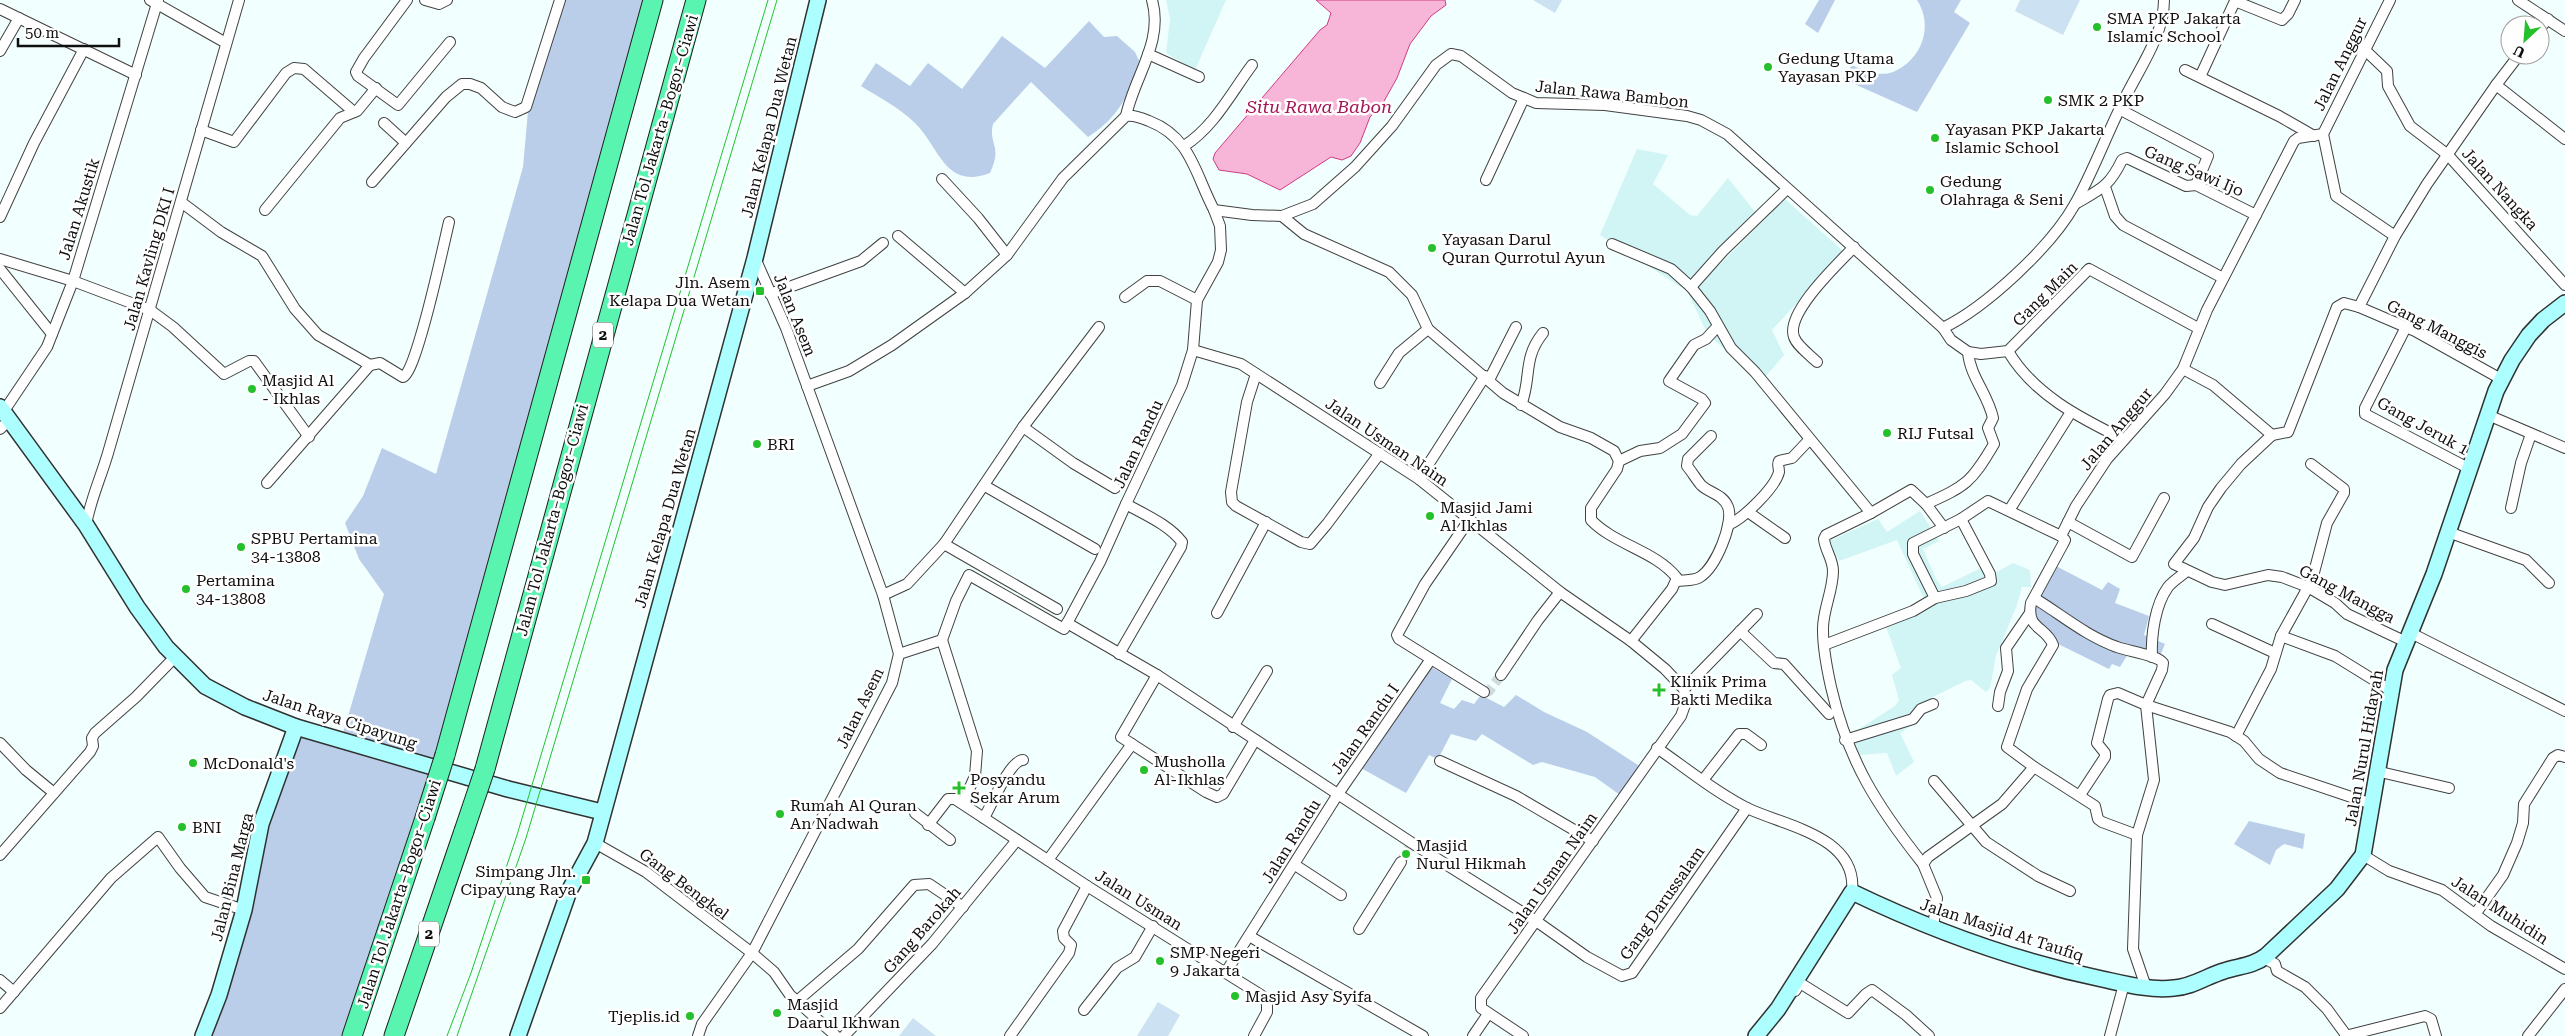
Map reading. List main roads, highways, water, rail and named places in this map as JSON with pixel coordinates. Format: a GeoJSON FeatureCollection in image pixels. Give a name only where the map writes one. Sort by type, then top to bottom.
{"type":"FeatureCollection","features":[{"type":"Feature","properties":{"kind":"highway","name":"Jalan Tol Jakarta–Bogor–Ciawi"},"geometry":{"type":"LineString","coordinates":[[352,1036],[445,754],[653,0]]}},
{"type":"Feature","properties":{"kind":"highway","name":"Jalan Tol Jakarta–Bogor–Ciawi"},"geometry":{"type":"LineString","coordinates":[[394,1036],[484,769],[696,0]]}},
{"type":"Feature","properties":{"kind":"water","name":"Situ Rawa Babon"},"geometry":{"type":"Polygon","coordinates":[[[1316,0],[1445,0],[1446,5],[1431,16],[1410,44],[1397,78],[1383,103],[1370,117],[1360,143],[1351,156],[1342,160],[1331,157],[1280,190],[1247,174],[1219,170],[1213,159],[1215,153],[1320,30],[1327,25],[1331,13],[1316,0]]]}},
{"type":"Feature","properties":{"kind":"tunnel"},"geometry":{"type":"LineString","coordinates":[[1484,692],[1489,691],[1501,675]]}},
{"type":"Feature","properties":{"kind":"tunnel"},"geometry":{"type":"LineString","coordinates":[[1401,862],[1410,846]]}},
{"type":"Feature","properties":{"kind":"tram line"},"geometry":{"type":"LineString","coordinates":[[447,1036],[471,973],[517,835],[768,0]]}},
{"type":"Feature","properties":{"kind":"tram line"},"geometry":{"type":"LineString","coordinates":[[457,1036],[526,838],[777,0]]}},
{"type":"Feature","properties":{"kind":"place","name":"SMA PKP Jakarta Islamic School"},"geometry":{"type":"Point","coordinates":[2097,27]}},
{"type":"Feature","properties":{"kind":"place","name":"Gedung Utama Yayasan PKP"},"geometry":{"type":"Point","coordinates":[1768,67]}},
{"type":"Feature","properties":{"kind":"place","name":"SMK 2 PKP"},"geometry":{"type":"Point","coordinates":[2048,100]}},
{"type":"Feature","properties":{"kind":"place","name":"Yayasan PKP Jakarta Islamic School"},"geometry":{"type":"Point","coordinates":[1935,138]}},
{"type":"Feature","properties":{"kind":"place","name":"Gedung Olahraga & Seni"},"geometry":{"type":"Point","coordinates":[1930,190]}},
{"type":"Feature","properties":{"kind":"place","name":"Yayasan Darul Quran Qurrotul Ayun"},"geometry":{"type":"Point","coordinates":[1432,248]}},
{"type":"Feature","properties":{"kind":"place","name":"Jln. Asem Kelapa Dua Wetan"},"geometry":{"type":"Point","coordinates":[760,291]}},
{"type":"Feature","properties":{"kind":"place","name":"Masjid Al - Ikhlas"},"geometry":{"type":"Point","coordinates":[252,389]}},
{"type":"Feature","properties":{"kind":"place","name":"RIJ Futsal"},"geometry":{"type":"Point","coordinates":[1887,433]}},
{"type":"Feature","properties":{"kind":"place","name":"BRI"},"geometry":{"type":"Point","coordinates":[757,444]}},
{"type":"Feature","properties":{"kind":"place","name":"Masjid Jami Al Ikhlas"},"geometry":{"type":"Point","coordinates":[1430,516]}},
{"type":"Feature","properties":{"kind":"place","name":"SPBU Pertamina 34-13808"},"geometry":{"type":"Point","coordinates":[241,547]}},
{"type":"Feature","properties":{"kind":"place","name":"Pertamina 34-13808"},"geometry":{"type":"Point","coordinates":[186,589]}},
{"type":"Feature","properties":{"kind":"place","name":"Klinik Prima Bakti Medika"},"geometry":{"type":"Point","coordinates":[1659,690]}},
{"type":"Feature","properties":{"kind":"place","name":"McDonald's"},"geometry":{"type":"Point","coordinates":[193,763]}},
{"type":"Feature","properties":{"kind":"place","name":"Musholla Al-Ikhlas"},"geometry":{"type":"Point","coordinates":[1144,770]}},
{"type":"Feature","properties":{"kind":"place","name":"Posyandu Sekar Arum"},"geometry":{"type":"Point","coordinates":[959,788]}},
{"type":"Feature","properties":{"kind":"place","name":"Rumah Al Quran An Nadwah"},"geometry":{"type":"Point","coordinates":[780,814]}},
{"type":"Feature","properties":{"kind":"place","name":"BNI"},"geometry":{"type":"Point","coordinates":[182,827]}},
{"type":"Feature","properties":{"kind":"place","name":"Masjid Nurul Hikmah"},"geometry":{"type":"Point","coordinates":[1406,854]}},
{"type":"Feature","properties":{"kind":"place","name":"Simpang Jln. Cipayung Raya"},"geometry":{"type":"Point","coordinates":[586,880]}},
{"type":"Feature","properties":{"kind":"place","name":"SMP Negeri 9 Jakarta"},"geometry":{"type":"Point","coordinates":[1160,961]}},
{"type":"Feature","properties":{"kind":"place","name":"Masjid Asy Syifa"},"geometry":{"type":"Point","coordinates":[1235,996]}},
{"type":"Feature","properties":{"kind":"place","name":"Masjid Daarul Ikhwan"},"geometry":{"type":"Point","coordinates":[777,1013]}},
{"type":"Feature","properties":{"kind":"place","name":"Tjeplis.id"},"geometry":{"type":"Point","coordinates":[690,1016]}}]}
